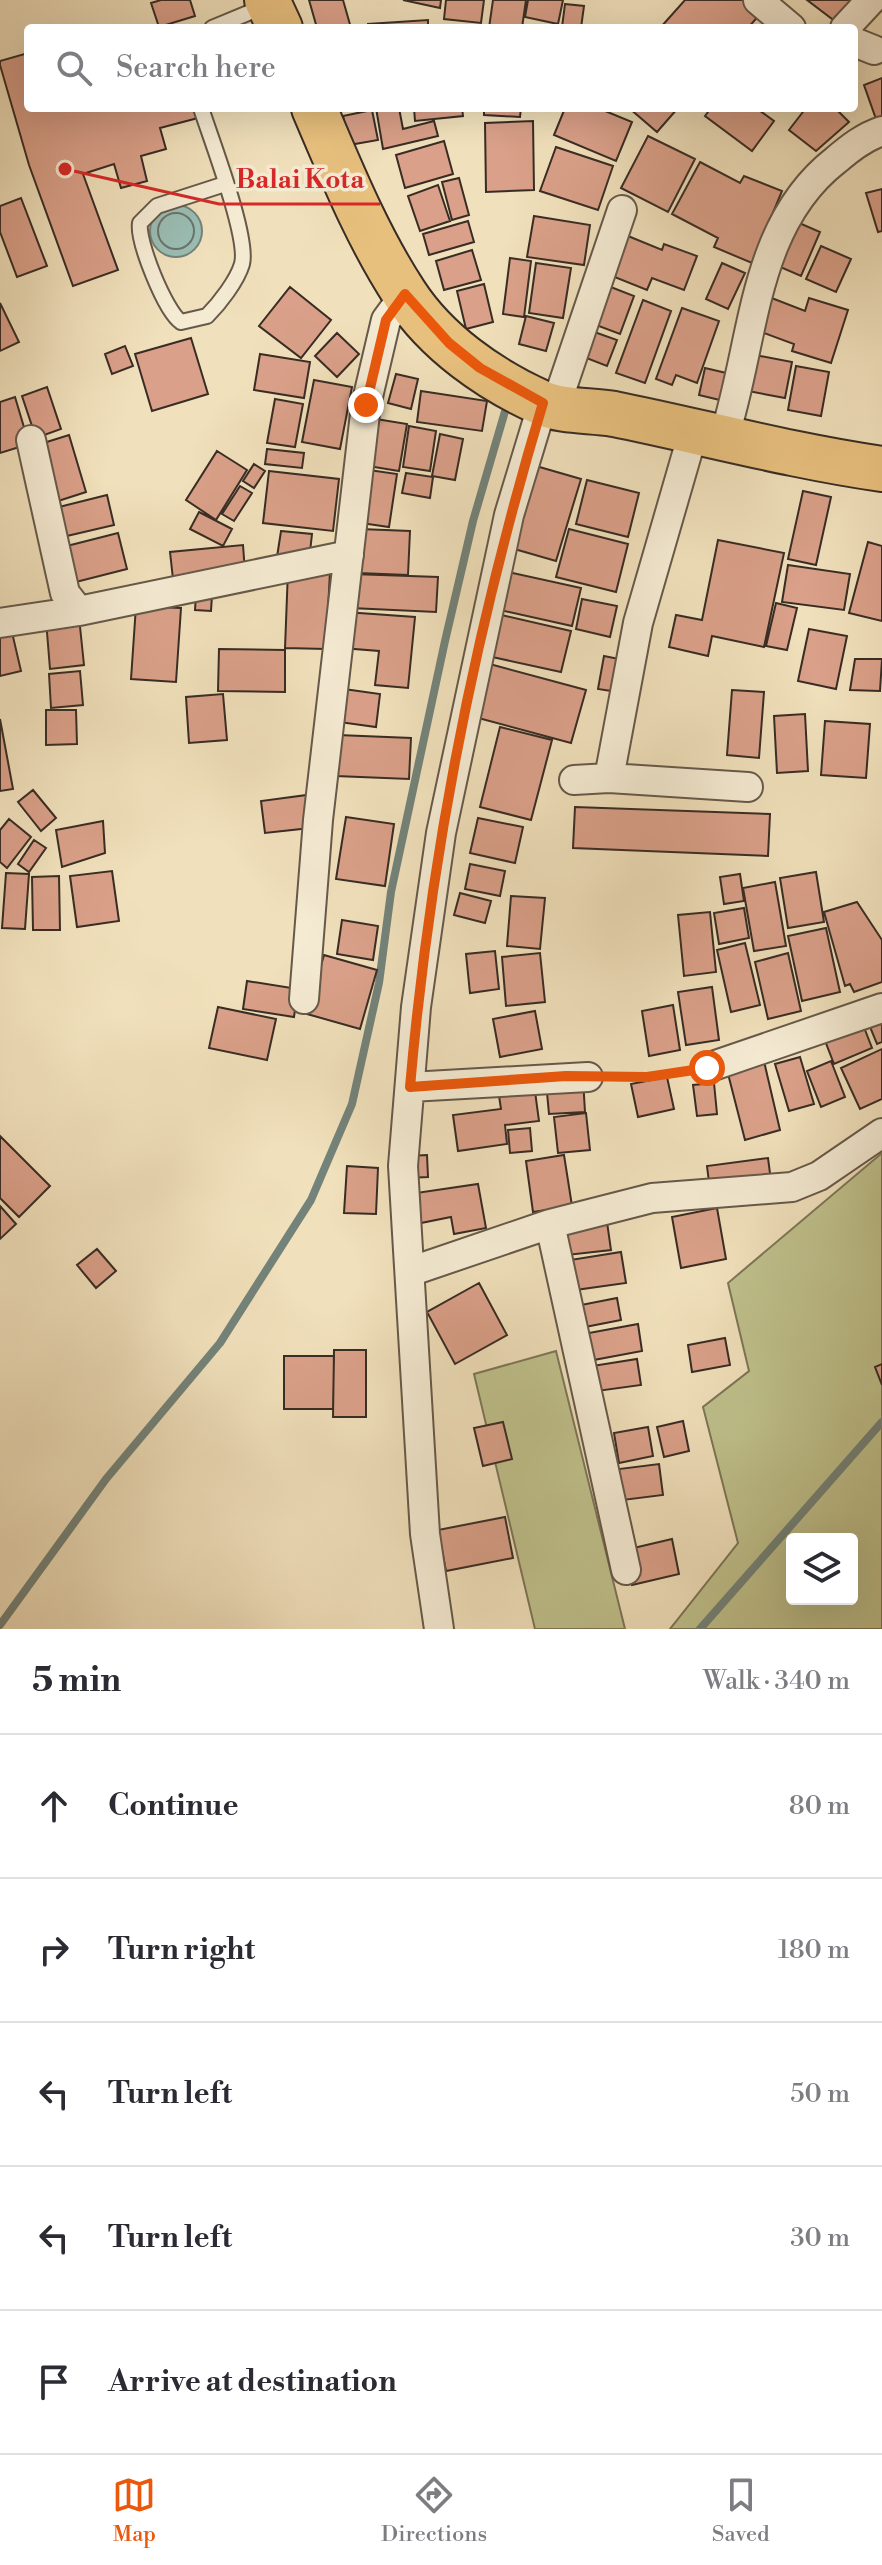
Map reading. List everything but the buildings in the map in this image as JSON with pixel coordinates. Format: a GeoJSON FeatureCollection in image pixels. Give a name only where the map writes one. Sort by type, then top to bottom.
{"type":"FeatureCollection","features":[{"type":"Feature","properties":{"kind":"main road"},"geometry":{"type":"LineString","coordinates":[[316,112],[361,216],[405,294],[449,343],[531,395],[816,459],[882,469]]}},
{"type":"Feature","properties":{"kind":"street"},"geometry":{"type":"LineString","coordinates":[[758,0],[786,24]]}},
{"type":"Feature","properties":{"kind":"street"},"geometry":{"type":"LineString","coordinates":[[849,24],[871,0]]}},
{"type":"Feature","properties":{"kind":"street"},"geometry":{"type":"LineString","coordinates":[[609,778],[638,623],[708,435],[740,383],[758,290],[781,226],[799,194],[818,174],[869,135],[882,131]]}},
{"type":"Feature","properties":{"kind":"street"},"geometry":{"type":"LineString","coordinates":[[439,1629],[425,1534],[412,1271],[403,1166],[422,953],[441,833],[509,515],[531,395],[622,210]]}},
{"type":"Feature","properties":{"kind":"street"},"geometry":{"type":"LineString","coordinates":[[304,999],[318,820],[366,405],[386,320],[405,294]]}},
{"type":"Feature","properties":{"kind":"street"},"geometry":{"type":"LineString","coordinates":[[31,440],[65,593],[79,611]]}},
{"type":"Feature","properties":{"kind":"street"},"geometry":{"type":"LineString","coordinates":[[0,623],[79,611],[349,555]]}},
{"type":"Feature","properties":{"kind":"street"},"geometry":{"type":"LineString","coordinates":[[574,780],[609,778],[748,787]]}},
{"type":"Feature","properties":{"kind":"street"},"geometry":{"type":"LineString","coordinates":[[707,1068],[882,1008]]}},
{"type":"Feature","properties":{"kind":"street"},"geometry":{"type":"LineString","coordinates":[[410,1087],[588,1077]]}},
{"type":"Feature","properties":{"kind":"street"},"geometry":{"type":"LineString","coordinates":[[412,1271],[550,1224],[652,1198],[792,1187],[819,1176],[882,1133]]}},
{"type":"Feature","properties":{"kind":"street"},"geometry":{"type":"LineString","coordinates":[[550,1224],[626,1570]]}},
{"type":"Feature","properties":{"kind":"lane"},"geometry":{"type":"LineString","coordinates":[[226,24],[272,11]]}},
{"type":"Feature","properties":{"kind":"lane"},"geometry":{"type":"LineString","coordinates":[[202,112],[225,184],[239,230],[242,264],[207,316],[181,322],[166,303],[140,235],[140,223],[157,206],[225,184]]}},
{"type":"Feature","properties":{"kind":"path"},"geometry":{"type":"LineString","coordinates":[[588,1077],[647,1077],[707,1068]]}},
{"type":"Feature","properties":{"kind":"green space"},"geometry":{"type":"Polygon","coordinates":[[[882,1153],[882,1629],[670,1629],[738,1543],[703,1407],[749,1371],[728,1283],[882,1153]]]}},
{"type":"Feature","properties":{"kind":"green space"},"geometry":{"type":"Polygon","coordinates":[[[556,1351],[625,1629],[535,1629],[474,1374],[556,1351]]]}},
{"type":"Feature","properties":{"kind":"water"},"geometry":{"type":"Polygon","coordinates":[[[176,205],[195,212],[202,231],[195,250],[176,257],[157,250],[150,231],[157,212],[176,205]]]}},
{"type":"Feature","properties":{"kind":"waterway"},"geometry":{"type":"LineString","coordinates":[[0,1625],[106,1479],[220,1343],[311,1200],[352,1104],[379,983],[391,892],[445,641],[473,521],[508,401]]}},
{"type":"Feature","properties":{"kind":"waterway"},"geometry":{"type":"LineString","coordinates":[[700,1629],[882,1422]]}},
{"type":"Feature","properties":{"kind":"place","name":"Balai Kota"},"geometry":{"type":"Point","coordinates":[65,169]}},
{"type":"Feature","properties":{"kind":"route"},"geometry":{"type":"LineString","coordinates":[[366,405],[386,320],[405,294],[449,343],[480,368],[543,403],[509,515],[441,833],[422,953],[410,1087],[566,1076],[647,1077],[707,1068]]}}]}
